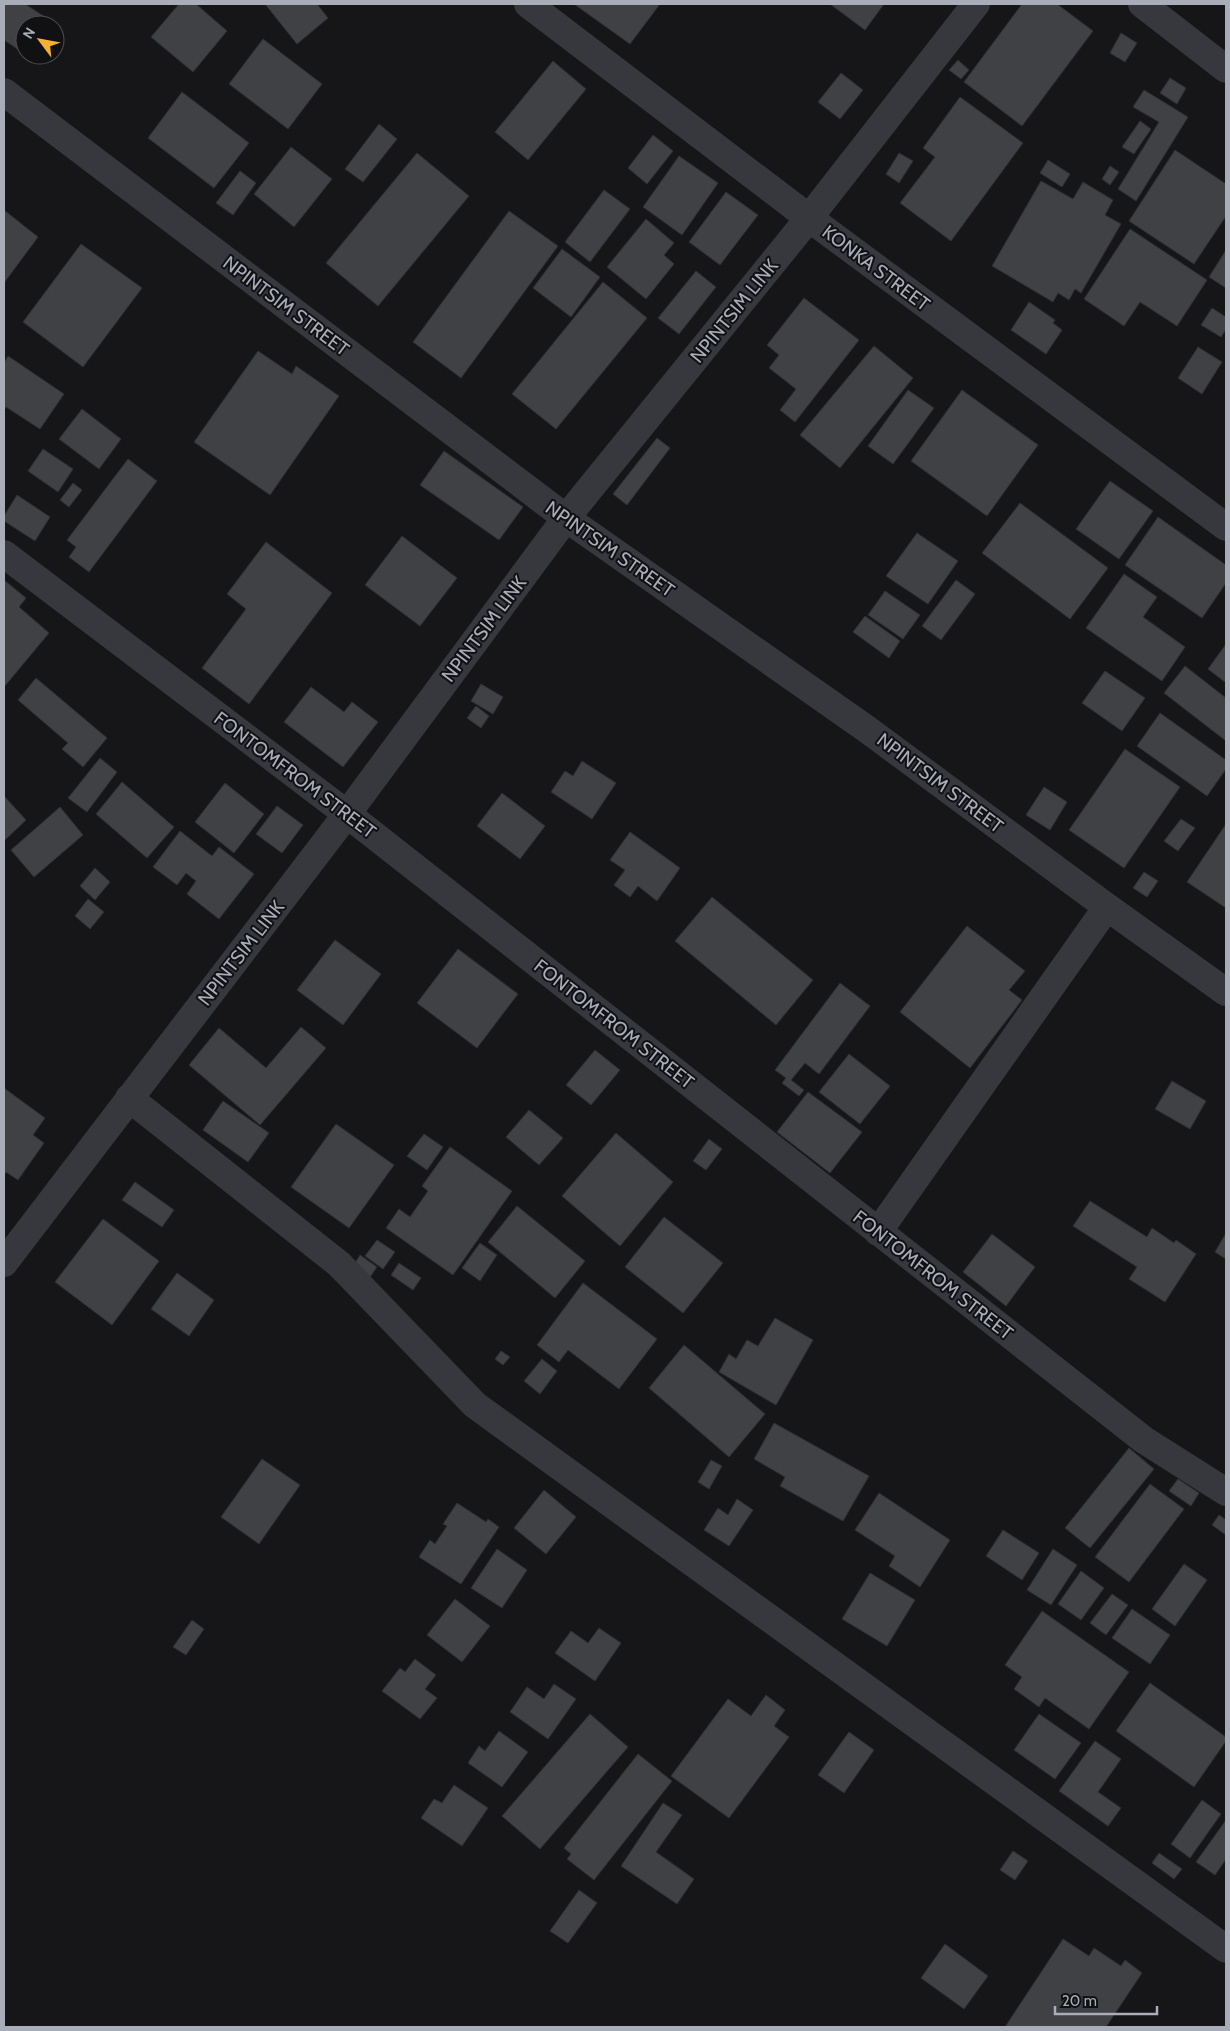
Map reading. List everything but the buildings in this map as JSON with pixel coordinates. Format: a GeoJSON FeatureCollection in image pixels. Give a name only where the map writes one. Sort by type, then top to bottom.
{"type":"FeatureCollection","features":[{"type":"Feature","properties":{"kind":"street","name":"KONKA STREET"},"geometry":{"type":"LineString","coordinates":[[528,4],[809,218],[1226,527]]}},
{"type":"Feature","properties":{"kind":"street","name":"NPINTSIM LINK"},"geometry":{"type":"LineString","coordinates":[[4,1264],[129,1098],[348,814],[566,518],[809,218],[976,4]]}},
{"type":"Feature","properties":{"kind":"street"},"geometry":{"type":"LineString","coordinates":[[1142,4],[1226,69]]}},
{"type":"Feature","properties":{"kind":"street","name":"NPINTSIM STREET"},"geometry":{"type":"LineString","coordinates":[[4,92],[566,518],[868,730],[1107,907],[1226,992]]}},
{"type":"Feature","properties":{"kind":"street","name":"FONTOMFROM STREET"},"geometry":{"type":"LineString","coordinates":[[4,554],[348,814],[1144,1440],[1226,1492]]}},
{"type":"Feature","properties":{"kind":"street"},"geometry":{"type":"LineString","coordinates":[[878,1232],[1107,907]]}},
{"type":"Feature","properties":{"kind":"street"},"geometry":{"type":"LineString","coordinates":[[129,1098],[339,1264],[476,1405],[1226,1949]]}}]}
